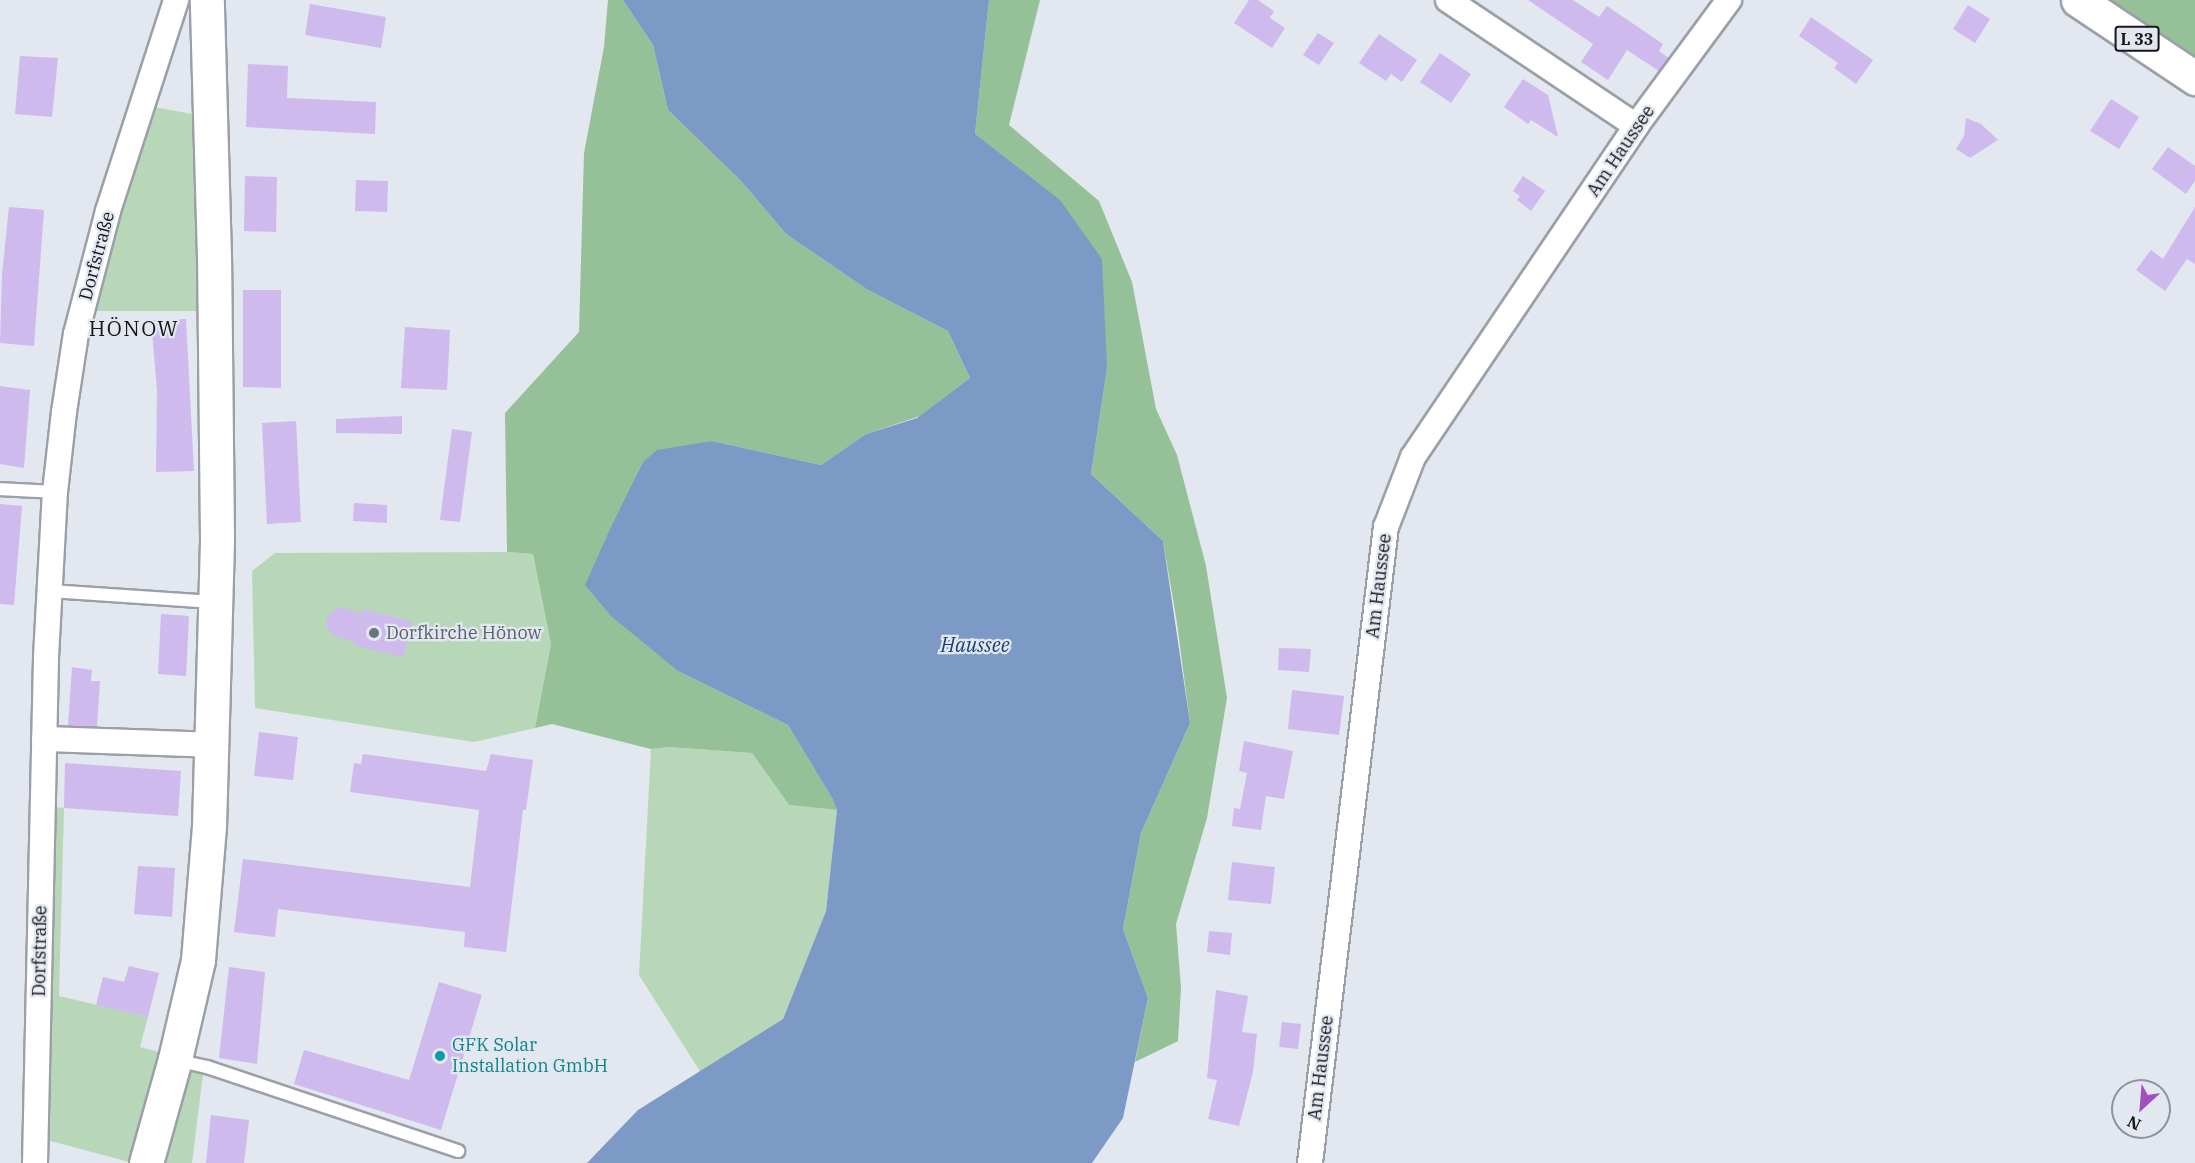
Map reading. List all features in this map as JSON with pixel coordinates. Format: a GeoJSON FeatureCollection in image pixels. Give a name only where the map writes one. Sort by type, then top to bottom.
{"type":"FeatureCollection","features":[{"type":"Feature","properties":{"kind":"main road"},"geometry":{"type":"LineString","coordinates":[[146,1163],[175,1059],[198,960],[212,745],[217,602],[214,258],[207,0]]}},
{"type":"Feature","properties":{"kind":"main road","name":"L 33"},"geometry":{"type":"LineString","coordinates":[[2078,0],[2195,78]]}},
{"type":"Feature","properties":{"kind":"street","name":"Dorfstraße"},"geometry":{"type":"LineString","coordinates":[[35,1163],[44,739],[55,492],[76,334],[108,212],[176,0]]}},
{"type":"Feature","properties":{"kind":"street"},"geometry":{"type":"LineString","coordinates":[[1448,0],[1636,126]]}},
{"type":"Feature","properties":{"kind":"street","name":"Am Haussee"},"geometry":{"type":"LineString","coordinates":[[1310,1163],[1386,527],[1413,458],[1636,126],[1728,0]]}},
{"type":"Feature","properties":{"kind":"street"},"geometry":{"type":"LineString","coordinates":[[44,739],[212,745]]}},
{"type":"Feature","properties":{"kind":"lane"},"geometry":{"type":"LineString","coordinates":[[0,489],[55,492]]}},
{"type":"Feature","properties":{"kind":"lane"},"geometry":{"type":"LineString","coordinates":[[49,591],[217,602]]}},
{"type":"Feature","properties":{"kind":"lane"},"geometry":{"type":"LineString","coordinates":[[175,1059],[207,1067],[458,1151]]}},
{"type":"Feature","properties":{"kind":"green space"},"geometry":{"type":"Polygon","coordinates":[[[608,0],[623,0],[653,45],[668,110],[741,181],[786,234],[868,290],[948,331],[970,378],[920,416],[866,434],[821,465],[712,441],[643,462],[629,492],[678,671],[788,725],[837,810],[789,805],[752,753],[669,747],[651,749],[552,724],[535,728],[551,644],[533,554],[507,552],[505,413],[579,332],[584,153],[604,47],[608,0]]]}},
{"type":"Feature","properties":{"kind":"green space"},"geometry":{"type":"Polygon","coordinates":[[[989,0],[1040,0],[1009,125],[1099,201],[1132,282],[1156,409],[1177,455],[1206,566],[1227,698],[1207,818],[1176,924],[1181,988],[1178,1041],[1135,1062],[1148,998],[1123,929],[1141,833],[1190,723],[1177,623],[1163,541],[1091,474],[1107,368],[975,134],[989,0]]]}},
{"type":"Feature","properties":{"kind":"green space"},"geometry":{"type":"Polygon","coordinates":[[[2109,0],[2195,0],[2195,58],[2109,0]]]}},
{"type":"Feature","properties":{"kind":"green space"},"geometry":{"type":"Polygon","coordinates":[[[154,107],[192,114],[198,311],[89,311],[154,107]]]}},
{"type":"Feature","properties":{"kind":"green space"},"geometry":{"type":"Polygon","coordinates":[[[507,552],[533,554],[551,644],[535,728],[474,742],[255,708],[252,571],[275,553],[507,552]]]}},
{"type":"Feature","properties":{"kind":"green space"},"geometry":{"type":"Polygon","coordinates":[[[669,747],[752,753],[789,805],[837,810],[826,911],[783,1019],[701,1073],[639,975],[651,749],[669,747]]]}},
{"type":"Feature","properties":{"kind":"green space"},"geometry":{"type":"Polygon","coordinates":[[[52,807],[64,808],[59,996],[148,1017],[140,1047],[163,1053],[133,1163],[47,1140],[52,807]]]}},
{"type":"Feature","properties":{"kind":"green space"},"geometry":{"type":"Polygon","coordinates":[[[186,1070],[203,1074],[192,1163],[162,1163],[186,1070]]]}},
{"type":"Feature","properties":{"kind":"water","name":"Haussee"},"geometry":{"type":"Polygon","coordinates":[[[623,0],[989,0],[975,134],[1060,200],[1102,259],[1107,368],[1091,474],[1163,541],[1190,723],[1141,833],[1123,929],[1148,998],[1123,1118],[1092,1163],[587,1163],[638,1110],[783,1019],[826,911],[837,810],[788,725],[678,671],[611,616],[585,585],[611,527],[643,462],[657,450],[712,441],[821,465],[866,434],[917,418],[970,378],[948,331],[868,290],[786,234],[741,181],[668,110],[653,45],[623,0]]]}},
{"type":"Feature","properties":{"kind":"building"},"geometry":{"type":"Polygon","coordinates":[[[1249,0],[1258,0],[1274,11],[1270,18],[1285,28],[1272,48],[1234,23],[1249,0]]]}},
{"type":"Feature","properties":{"kind":"building"},"geometry":{"type":"Polygon","coordinates":[[[1528,0],[1573,0],[1599,17],[1607,6],[1663,44],[1659,51],[1669,58],[1659,71],[1627,50],[1608,80],[1581,62],[1593,44],[1528,0]]]}},
{"type":"Feature","properties":{"kind":"building"},"geometry":{"type":"Polygon","coordinates":[[[310,4],[386,17],[381,48],[305,35],[310,4]]]}},
{"type":"Feature","properties":{"kind":"building"},"geometry":{"type":"Polygon","coordinates":[[[1968,5],[1990,19],[1975,43],[1953,29],[1968,5]]]}},
{"type":"Feature","properties":{"kind":"building"},"geometry":{"type":"Polygon","coordinates":[[[1811,17],[1873,60],[1856,84],[1834,68],[1838,63],[1799,36],[1811,17]]]}},
{"type":"Feature","properties":{"kind":"building"},"geometry":{"type":"Polygon","coordinates":[[[1318,33],[1334,43],[1319,65],[1303,55],[1318,33]]]}},
{"type":"Feature","properties":{"kind":"building"},"geometry":{"type":"Polygon","coordinates":[[[1379,34],[1417,60],[1402,82],[1391,74],[1386,81],[1359,63],[1379,34]]]}},
{"type":"Feature","properties":{"kind":"building"},"geometry":{"type":"Polygon","coordinates":[[[1440,53],[1471,74],[1451,103],[1420,82],[1440,53]]]}},
{"type":"Feature","properties":{"kind":"building"},"geometry":{"type":"Polygon","coordinates":[[[20,56],[58,58],[52,117],[15,114],[20,56]]]}},
{"type":"Feature","properties":{"kind":"building"},"geometry":{"type":"Polygon","coordinates":[[[248,64],[288,66],[287,98],[376,102],[375,134],[246,127],[248,64]]]}},
{"type":"Feature","properties":{"kind":"building"},"geometry":{"type":"Polygon","coordinates":[[[1523,79],[1548,95],[1558,137],[1531,120],[1528,124],[1504,107],[1523,79]]]}},
{"type":"Feature","properties":{"kind":"building"},"geometry":{"type":"Polygon","coordinates":[[[2111,99],[2139,117],[2119,149],[2090,131],[2111,99]]]}},
{"type":"Feature","properties":{"kind":"building"},"geometry":{"type":"Polygon","coordinates":[[[1966,118],[1981,124],[1998,140],[1970,158],[1956,149],[1964,136],[1966,118]]]}},
{"type":"Feature","properties":{"kind":"building"},"geometry":{"type":"Polygon","coordinates":[[[2168,147],[2195,166],[2195,181],[2186,194],[2152,169],[2168,147]]]}},
{"type":"Feature","properties":{"kind":"building"},"geometry":{"type":"Polygon","coordinates":[[[245,176],[277,177],[276,232],[244,231],[245,176]]]}},
{"type":"Feature","properties":{"kind":"building"},"geometry":{"type":"Polygon","coordinates":[[[1523,176],[1545,191],[1531,211],[1517,200],[1520,196],[1513,191],[1523,176]]]}},
{"type":"Feature","properties":{"kind":"building"},"geometry":{"type":"Polygon","coordinates":[[[356,180],[388,181],[387,212],[355,211],[356,180]]]}},
{"type":"Feature","properties":{"kind":"building"},"geometry":{"type":"Polygon","coordinates":[[[9,207],[44,210],[34,346],[0,343],[2,275],[9,207]]]}},
{"type":"Feature","properties":{"kind":"building"},"geometry":{"type":"Polygon","coordinates":[[[2195,207],[2195,264],[2187,259],[2165,291],[2136,270],[2151,250],[2163,259],[2195,207]]]}},
{"type":"Feature","properties":{"kind":"building"},"geometry":{"type":"Polygon","coordinates":[[[243,290],[281,290],[281,388],[243,387],[243,290]]]}},
{"type":"Feature","properties":{"kind":"building"},"geometry":{"type":"Polygon","coordinates":[[[186,319],[194,471],[156,472],[157,390],[151,320],[186,319]]]}},
{"type":"Feature","properties":{"kind":"building"},"geometry":{"type":"Polygon","coordinates":[[[405,327],[450,330],[447,390],[401,388],[405,327]]]}},
{"type":"Feature","properties":{"kind":"building"},"geometry":{"type":"Polygon","coordinates":[[[0,386],[30,390],[24,468],[0,464],[0,386]]]}},
{"type":"Feature","properties":{"kind":"building"},"geometry":{"type":"Polygon","coordinates":[[[402,416],[402,434],[336,433],[336,419],[402,416]]]}},
{"type":"Feature","properties":{"kind":"building"},"geometry":{"type":"Polygon","coordinates":[[[296,421],[301,522],[267,524],[262,423],[296,421]]]}},
{"type":"Feature","properties":{"kind":"building"},"geometry":{"type":"Polygon","coordinates":[[[452,429],[472,432],[460,522],[440,520],[452,429]]]}},
{"type":"Feature","properties":{"kind":"building"},"geometry":{"type":"Polygon","coordinates":[[[354,503],[387,505],[387,523],[353,521],[354,503]]]}},
{"type":"Feature","properties":{"kind":"building"},"geometry":{"type":"Polygon","coordinates":[[[0,504],[22,506],[14,605],[0,604],[0,504]]]}},
{"type":"Feature","properties":{"kind":"building","name":"Dorfkirche Hönow"},"geometry":{"type":"Polygon","coordinates":[[[338,607],[362,613],[363,609],[413,622],[403,657],[353,645],[354,641],[335,636],[327,628],[326,621],[338,607]]]}},
{"type":"Feature","properties":{"kind":"building"},"geometry":{"type":"Polygon","coordinates":[[[161,614],[189,616],[186,676],[158,674],[161,614]]]}},
{"type":"Feature","properties":{"kind":"building"},"geometry":{"type":"Polygon","coordinates":[[[1279,648],[1311,649],[1309,672],[1278,670],[1279,648]]]}},
{"type":"Feature","properties":{"kind":"building"},"geometry":{"type":"Polygon","coordinates":[[[72,667],[92,670],[91,681],[100,681],[97,727],[68,726],[72,667]]]}},
{"type":"Feature","properties":{"kind":"building"},"geometry":{"type":"Polygon","coordinates":[[[1292,690],[1344,696],[1339,735],[1288,729],[1292,690]]]}},
{"type":"Feature","properties":{"kind":"building"},"geometry":{"type":"Polygon","coordinates":[[[259,732],[298,737],[293,780],[254,776],[259,732]]]}},
{"type":"Feature","properties":{"kind":"building"},"geometry":{"type":"Polygon","coordinates":[[[1244,741],[1293,751],[1284,799],[1266,796],[1261,830],[1232,826],[1234,808],[1240,809],[1247,773],[1239,771],[1244,741]]]}},
{"type":"Feature","properties":{"kind":"building"},"geometry":{"type":"Polygon","coordinates":[[[363,754],[486,771],[491,754],[533,760],[526,810],[523,810],[506,952],[464,947],[465,932],[278,909],[275,937],[234,932],[243,859],[470,887],[479,810],[350,792],[354,763],[361,764],[363,754]]]}},
{"type":"Feature","properties":{"kind":"building"},"geometry":{"type":"Polygon","coordinates":[[[65,763],[181,771],[178,816],[64,808],[65,763]]]}},
{"type":"Feature","properties":{"kind":"building"},"geometry":{"type":"Polygon","coordinates":[[[1232,862],[1275,867],[1271,904],[1228,900],[1232,862]]]}},
{"type":"Feature","properties":{"kind":"building"},"geometry":{"type":"Polygon","coordinates":[[[138,866],[175,868],[172,917],[134,914],[138,866]]]}},
{"type":"Feature","properties":{"kind":"building"},"geometry":{"type":"Polygon","coordinates":[[[1209,931],[1232,933],[1230,955],[1207,952],[1209,931]]]}},
{"type":"Feature","properties":{"kind":"building"},"geometry":{"type":"Polygon","coordinates":[[[129,966],[159,973],[148,1017],[96,1005],[103,977],[124,982],[129,966]]]}},
{"type":"Feature","properties":{"kind":"building"},"geometry":{"type":"Polygon","coordinates":[[[229,967],[265,972],[257,1064],[219,1058],[229,967]]]}},
{"type":"Feature","properties":{"kind":"building","name":"GFK Solar Installation GmbH"},"geometry":{"type":"Polygon","coordinates":[[[439,982],[482,995],[441,1130],[294,1084],[304,1050],[409,1080],[439,982]]]}},
{"type":"Feature","properties":{"kind":"building"},"geometry":{"type":"Polygon","coordinates":[[[1216,990],[1248,996],[1242,1032],[1257,1034],[1253,1072],[1239,1126],[1208,1119],[1217,1080],[1207,1078],[1216,990]]]}},
{"type":"Feature","properties":{"kind":"building"},"geometry":{"type":"Polygon","coordinates":[[[1282,1022],[1301,1024],[1298,1049],[1279,1047],[1282,1022]]]}},
{"type":"Feature","properties":{"kind":"building"},"geometry":{"type":"Polygon","coordinates":[[[211,1115],[249,1120],[244,1163],[206,1163],[211,1115]]]}},
{"type":"Feature","properties":{"kind":"place","name":"Dorfkirche Hönow"},"geometry":{"type":"Point","coordinates":[374,633]}},
{"type":"Feature","properties":{"kind":"place","name":"GFK Solar Installation GmbH"},"geometry":{"type":"Point","coordinates":[440,1056]}},
{"type":"Feature","properties":{"kind":"district","name":"HÖNOW"},"geometry":{"type":"Point","coordinates":[134,328]}}]}
